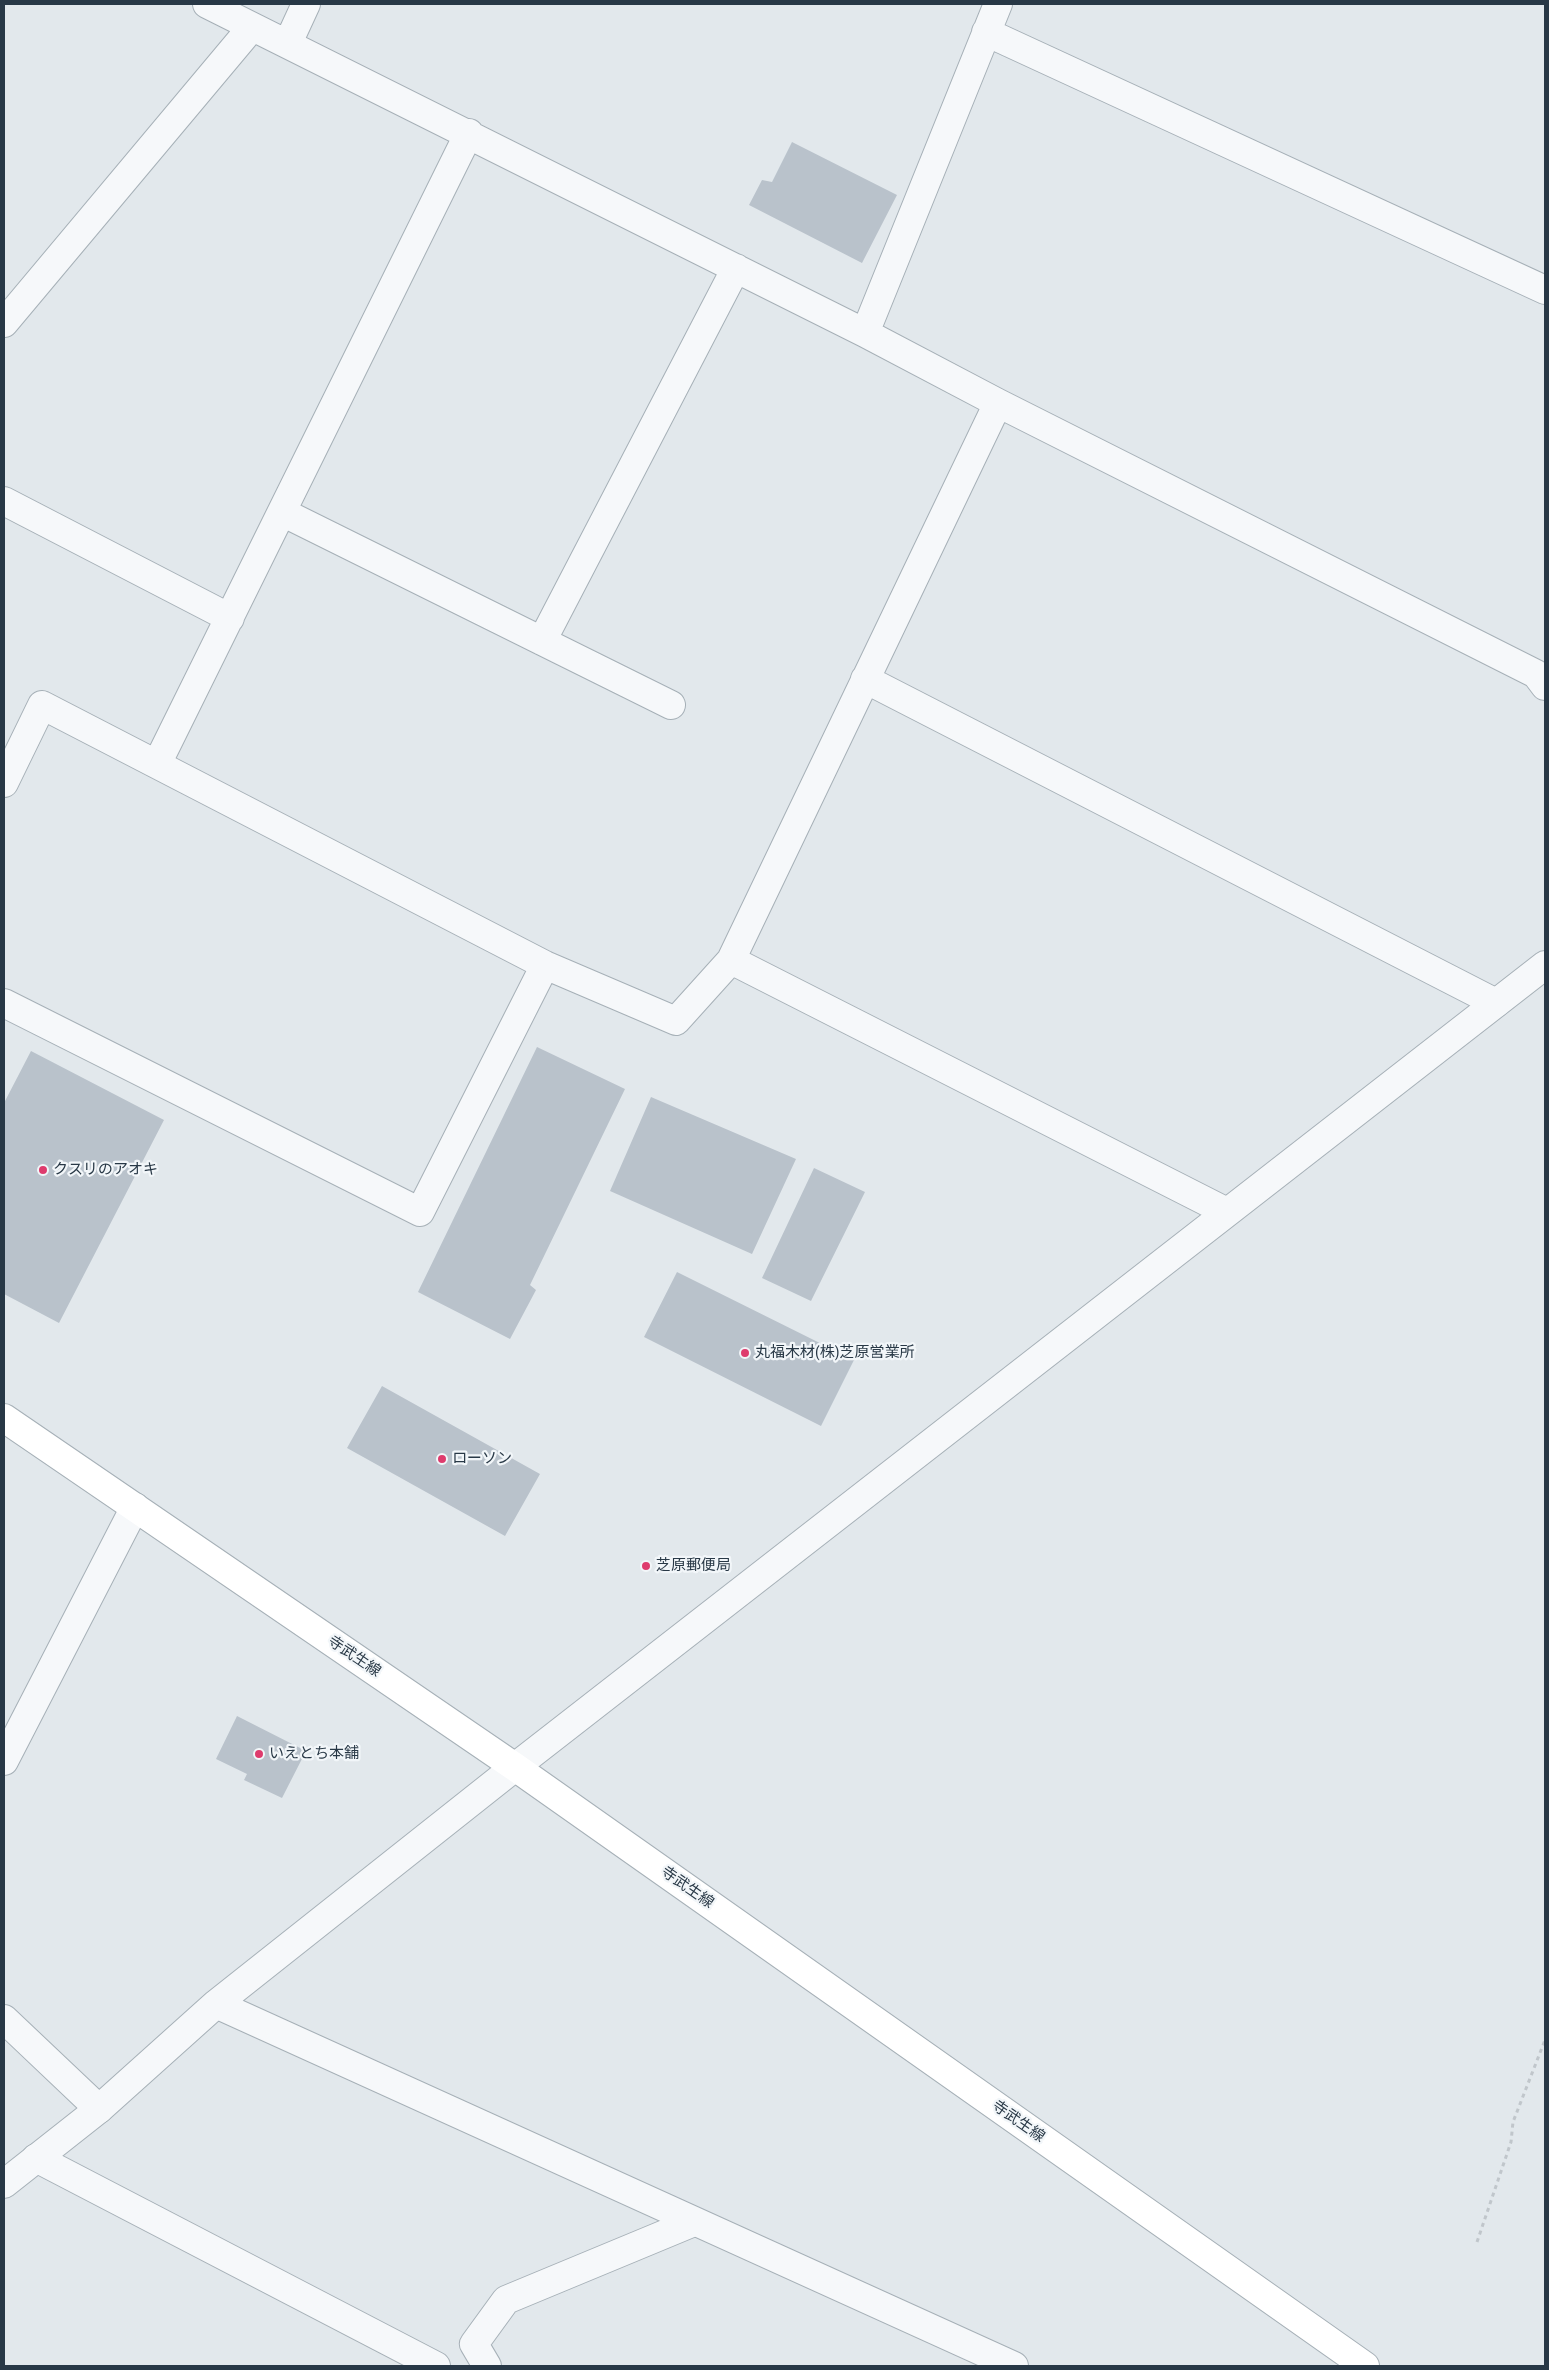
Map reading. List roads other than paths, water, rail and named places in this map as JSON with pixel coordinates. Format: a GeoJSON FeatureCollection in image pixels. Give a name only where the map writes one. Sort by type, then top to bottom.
{"type":"FeatureCollection","features":[{"type":"Feature","properties":{"kind":"main road","name":"寺武生線"},"geometry":{"type":"LineString","coordinates":[[4,1418],[515,1766],[1357,2364]]}},
{"type":"Feature","properties":{"kind":"street"},"geometry":{"type":"LineString","coordinates":[[207,4],[865,333],[998,403],[1542,673]]}},
{"type":"Feature","properties":{"kind":"street"},"geometry":{"type":"LineString","coordinates":[[288,43],[306,4]]}},
{"type":"Feature","properties":{"kind":"street"},"geometry":{"type":"LineString","coordinates":[[865,333],[998,4]]}},
{"type":"Feature","properties":{"kind":"street"},"geometry":{"type":"LineString","coordinates":[[4,323],[252,27]]}},
{"type":"Feature","properties":{"kind":"street"},"geometry":{"type":"LineString","coordinates":[[986,32],[1545,290]]}},
{"type":"Feature","properties":{"kind":"street"},"geometry":{"type":"LineString","coordinates":[[157,764],[469,134]]}},
{"type":"Feature","properties":{"kind":"street"},"geometry":{"type":"LineString","coordinates":[[542,640],[736,268]]}},
{"type":"Feature","properties":{"kind":"street"},"geometry":{"type":"LineString","coordinates":[[4,783],[42,705],[545,965],[676,1021],[731,960],[864,679],[998,403]]}},
{"type":"Feature","properties":{"kind":"street"},"geometry":{"type":"LineString","coordinates":[[4,501],[230,618]]}},
{"type":"Feature","properties":{"kind":"street"},"geometry":{"type":"LineString","coordinates":[[282,512],[671,705]]}},
{"type":"Feature","properties":{"kind":"street"},"geometry":{"type":"LineString","coordinates":[[864,679],[1496,1003]]}},
{"type":"Feature","properties":{"kind":"street"},"geometry":{"type":"LineString","coordinates":[[731,960],[1227,1212]]}},
{"type":"Feature","properties":{"kind":"street"},"geometry":{"type":"LineString","coordinates":[[4,1003],[420,1212],[545,965]]}},
{"type":"Feature","properties":{"kind":"street"},"geometry":{"type":"LineString","coordinates":[[4,2184],[99,2109],[216,2004],[515,1766],[1545,965]]}},
{"type":"Feature","properties":{"kind":"street"},"geometry":{"type":"LineString","coordinates":[[4,1761],[135,1507]]}},
{"type":"Feature","properties":{"kind":"street"},"geometry":{"type":"LineString","coordinates":[[216,2004],[1014,2366]]}},
{"type":"Feature","properties":{"kind":"street"},"geometry":{"type":"LineString","coordinates":[[4,2019],[99,2109]]}},
{"type":"Feature","properties":{"kind":"street"},"geometry":{"type":"LineString","coordinates":[[36,2158],[436,2366]]}},
{"type":"Feature","properties":{"kind":"street"},"geometry":{"type":"LineString","coordinates":[[488,2366],[474,2344],[506,2300],[694,2222]]}},
{"type":"Feature","properties":{"kind":"place","name":"クスリのアオキ"},"geometry":{"type":"Point","coordinates":[43,1170]}},
{"type":"Feature","properties":{"kind":"place","name":"丸福木材(株)芝原営業所"},"geometry":{"type":"Point","coordinates":[745,1353]}},
{"type":"Feature","properties":{"kind":"place","name":"ローソン"},"geometry":{"type":"Point","coordinates":[442,1459]}},
{"type":"Feature","properties":{"kind":"place","name":"芝原郵便局"},"geometry":{"type":"Point","coordinates":[646,1566]}},
{"type":"Feature","properties":{"kind":"place","name":"いえとち本舗"},"geometry":{"type":"Point","coordinates":[259,1754]}}]}
